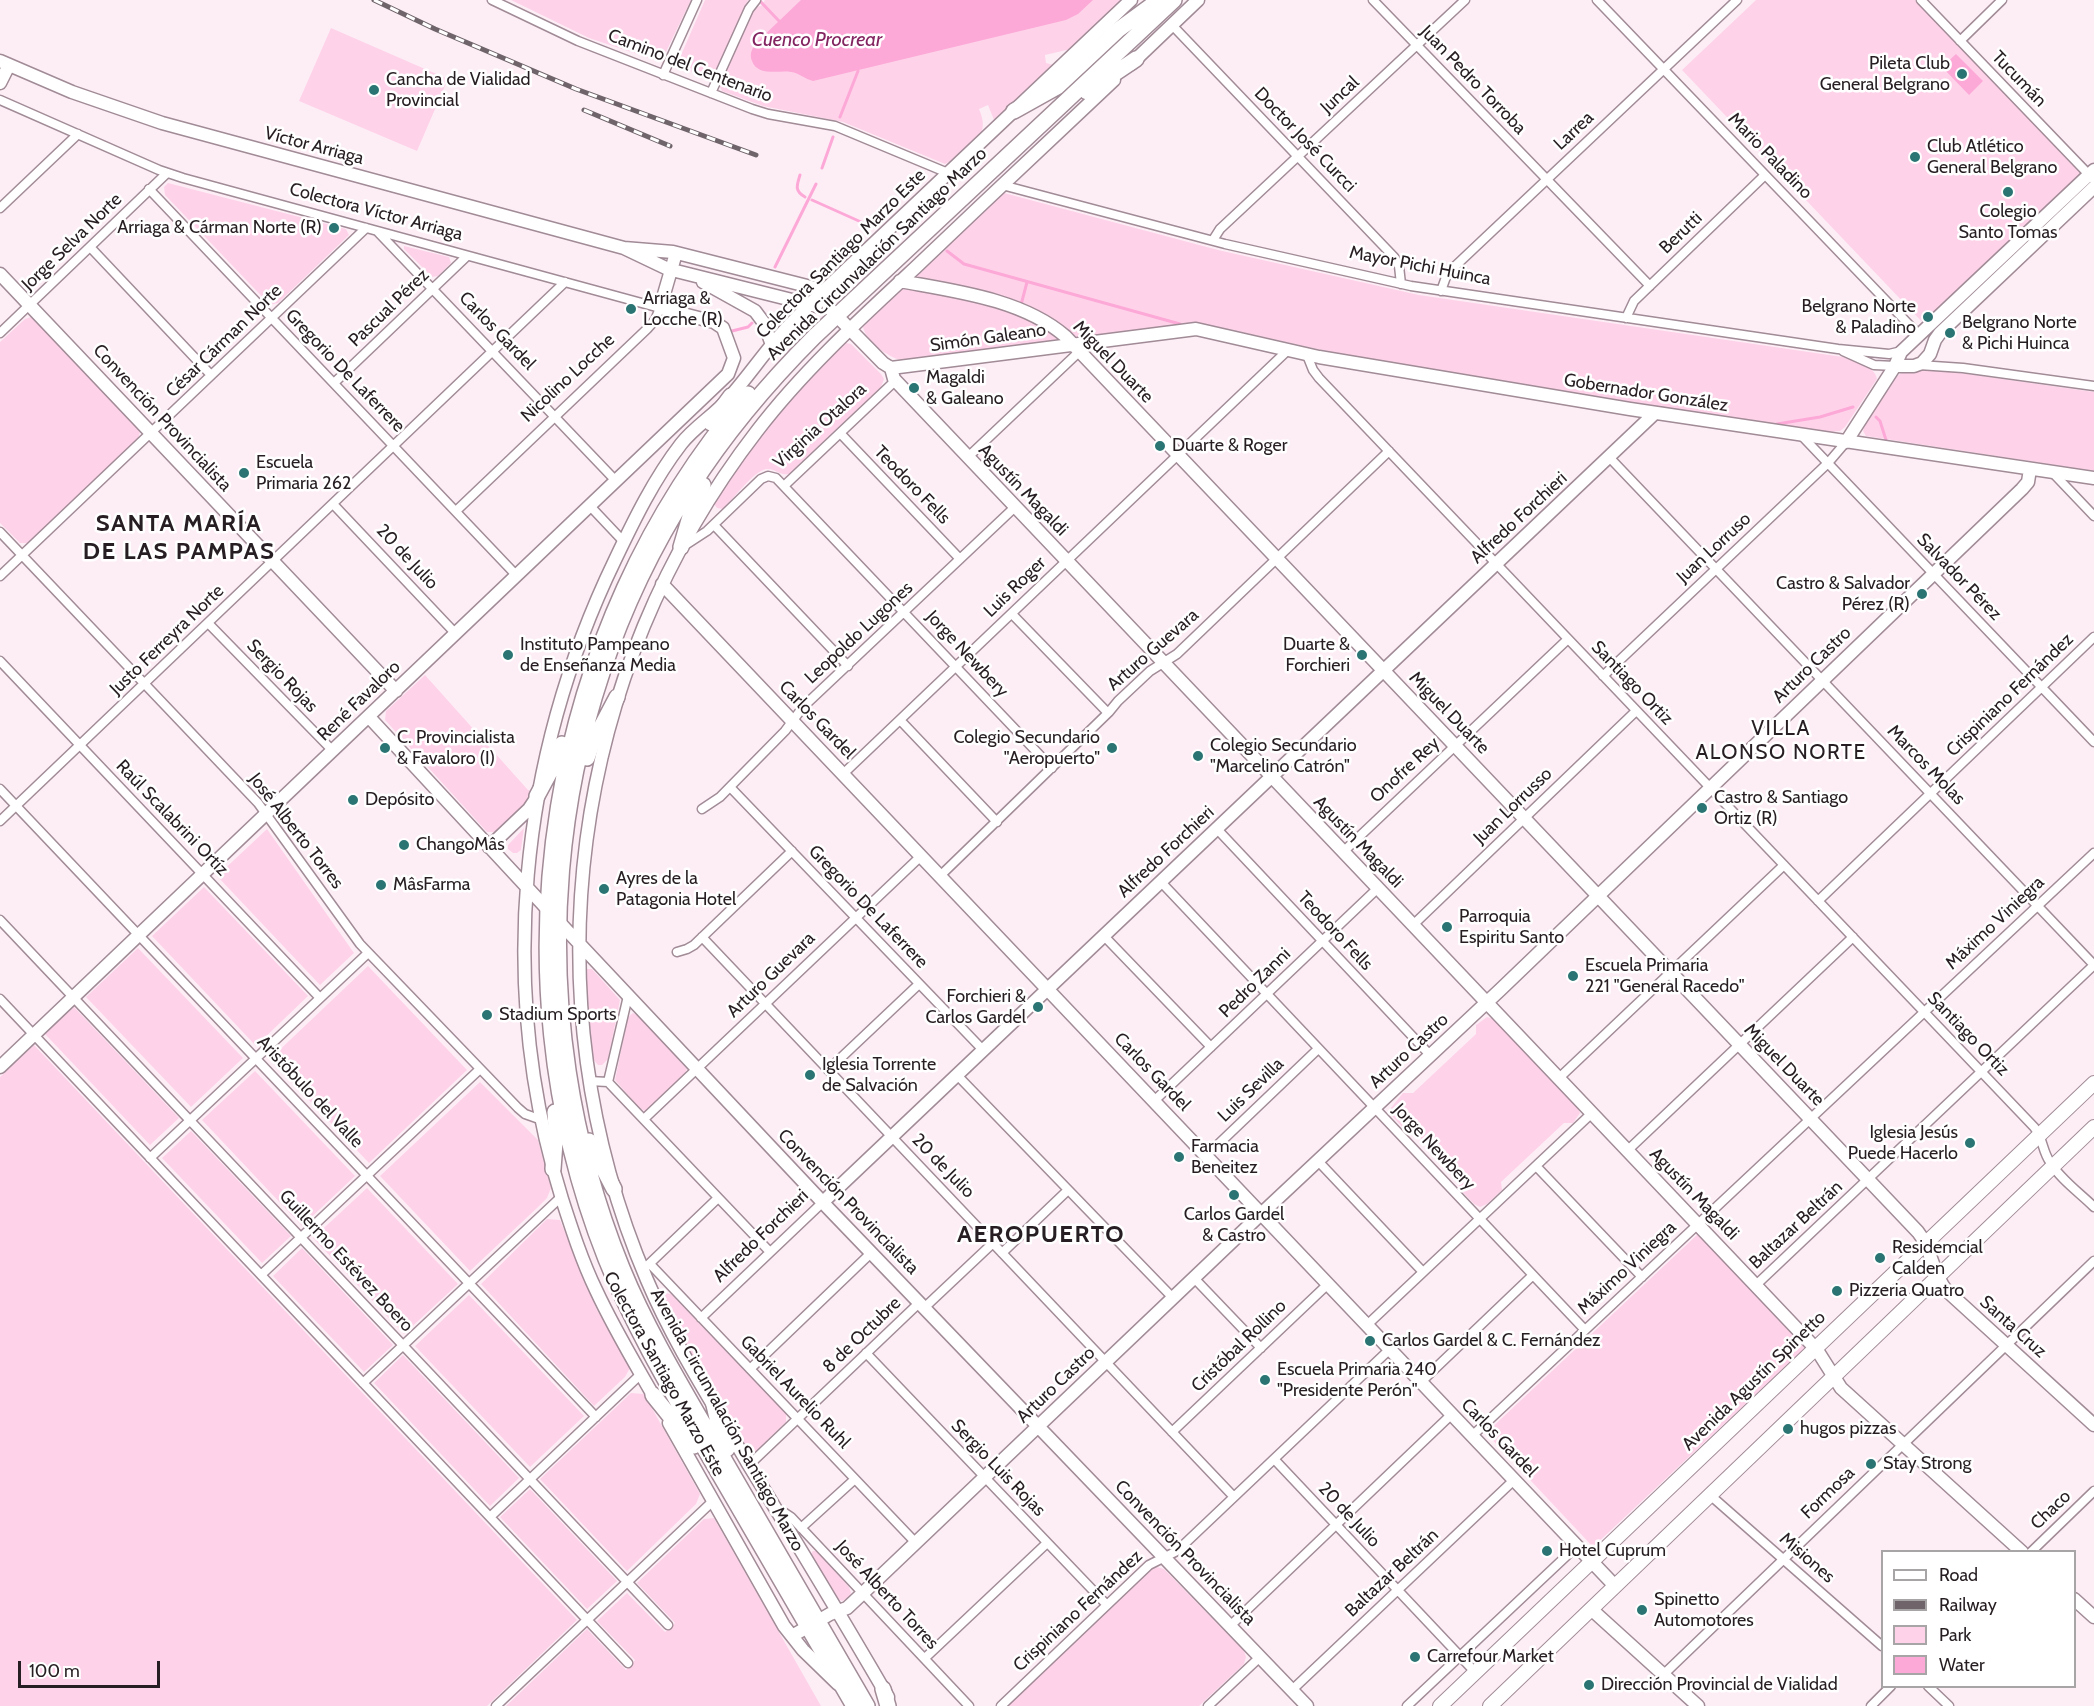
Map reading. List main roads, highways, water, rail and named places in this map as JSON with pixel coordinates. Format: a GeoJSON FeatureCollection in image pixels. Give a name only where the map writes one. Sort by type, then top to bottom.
{"type":"FeatureCollection","features":[{"type":"Feature","properties":{"kind":"highway"},"geometry":{"type":"LineString","coordinates":[[1014,111],[1057,87],[1118,30],[1160,0]]}},
{"type":"Feature","properties":{"kind":"highway","name":"Avenida Circunvalación Santiago Marzo"},"geometry":{"type":"LineString","coordinates":[[854,1706],[794,1580],[666,1359],[627,1280],[602,1212],[585,1156],[572,1099],[561,1025],[558,921],[561,868],[568,812],[581,749],[600,680],[622,620],[653,553],[689,490],[720,445],[765,390],[834,313],[1160,0]]}},
{"type":"Feature","properties":{"kind":"highway","name":"Avenida Circunvalación Santiago Marzo"},"geometry":{"type":"LineString","coordinates":[[867,1706],[775,1569],[657,1365],[605,1257],[582,1191],[565,1120],[552,1048],[546,975],[547,909],[555,829],[564,773],[577,718],[601,643],[619,598],[640,555],[680,485],[714,434],[766,374],[986,176],[1174,0]]}},
{"type":"Feature","properties":{"kind":"highway"},"geometry":{"type":"LineString","coordinates":[[986,176],[1030,148],[1087,92],[1136,59]]}},
{"type":"Feature","properties":{"kind":"highway"},"geometry":{"type":"LineString","coordinates":[[681,547],[698,492],[747,422],[765,390]]}},
{"type":"Feature","properties":{"kind":"highway"},"geometry":{"type":"LineString","coordinates":[[640,555],[663,498],[731,396]]}},
{"type":"Feature","properties":{"kind":"highway"},"geometry":{"type":"LineString","coordinates":[[537,796],[558,755],[579,688],[601,643]]}},
{"type":"Feature","properties":{"kind":"highway"},"geometry":{"type":"LineString","coordinates":[[561,868],[573,831],[589,751],[617,698]]}},
{"type":"Feature","properties":{"kind":"highway"},"geometry":{"type":"LineString","coordinates":[[546,975],[542,1028],[555,1117],[553,1169]]}},
{"type":"Feature","properties":{"kind":"highway"},"geometry":{"type":"LineString","coordinates":[[561,1025],[574,1061],[589,1141],[614,1189]]}},
{"type":"Feature","properties":{"kind":"highway"},"geometry":{"type":"LineString","coordinates":[[653,1395],[691,1441],[736,1518],[775,1569]]}},
{"type":"Feature","properties":{"kind":"highway"},"geometry":{"type":"LineString","coordinates":[[714,1406],[724,1444],[768,1519],[794,1580]]}},
{"type":"Feature","properties":{"kind":"highway"},"geometry":{"type":"LineString","coordinates":[[883,1689],[891,1706]]}},
{"type":"Feature","properties":{"kind":"main road","name":"Avenida Agustín Spinetto"},"geometry":{"type":"LineString","coordinates":[[1440,1706],[2094,1083]]}},
{"type":"Feature","properties":{"kind":"main road"},"geometry":{"type":"LineString","coordinates":[[1490,1706],[2094,1127]]}},
{"type":"Feature","properties":{"kind":"water","name":"Cuenco Procrear"},"geometry":{"type":"Polygon","coordinates":[[[801,0],[1093,0],[1078,14],[1066,20],[813,81],[794,73],[764,71],[755,66],[751,58],[751,52],[756,43],[801,0]]]}},
{"type":"Feature","properties":{"kind":"water","name":"Pileta Club General Belgrano"},"geometry":{"type":"Polygon","coordinates":[[[1956,54],[1983,81],[1969,95],[1942,67],[1956,54]]]}},
{"type":"Feature","properties":{"kind":"waterway"},"geometry":{"type":"LineString","coordinates":[[759,0],[779,21]]}},
{"type":"Feature","properties":{"kind":"waterway"},"geometry":{"type":"LineString","coordinates":[[840,117],[858,71]]}},
{"type":"Feature","properties":{"kind":"waterway"},"geometry":{"type":"LineString","coordinates":[[822,168],[833,137]]}},
{"type":"Feature","properties":{"kind":"waterway"},"geometry":{"type":"LineString","coordinates":[[800,175],[798,190],[805,197]]}},
{"type":"Feature","properties":{"kind":"waterway"},"geometry":{"type":"LineString","coordinates":[[775,267],[816,184]]}},
{"type":"Feature","properties":{"kind":"waterway"},"geometry":{"type":"LineString","coordinates":[[812,200],[870,226]]}},
{"type":"Feature","properties":{"kind":"waterway"},"geometry":{"type":"LineString","coordinates":[[947,251],[964,264],[1180,324]]}},
{"type":"Feature","properties":{"kind":"waterway"},"geometry":{"type":"LineString","coordinates":[[1021,305],[1027,282]]}},
{"type":"Feature","properties":{"kind":"waterway"},"geometry":{"type":"LineString","coordinates":[[728,332],[748,327],[752,323]]}},
{"type":"Feature","properties":{"kind":"waterway"},"geometry":{"type":"LineString","coordinates":[[1777,424],[1820,417],[1853,407]]}},
{"type":"Feature","properties":{"kind":"waterway"},"geometry":{"type":"LineString","coordinates":[[1876,417],[1880,421],[1886,440]]}},
{"type":"Feature","properties":{"kind":"railway"},"geometry":{"type":"LineString","coordinates":[[374,0],[435,29],[576,89],[756,155]]}},
{"type":"Feature","properties":{"kind":"railway"},"geometry":{"type":"LineString","coordinates":[[584,110],[670,146]]}},
{"type":"Feature","properties":{"kind":"place","name":"Pileta Club General Belgrano"},"geometry":{"type":"Point","coordinates":[1962,74]}},
{"type":"Feature","properties":{"kind":"place","name":"Cancha de Vialidad Provincial"},"geometry":{"type":"Point","coordinates":[374,90]}},
{"type":"Feature","properties":{"kind":"place","name":"Club Atlético General Belgrano"},"geometry":{"type":"Point","coordinates":[1915,157]}},
{"type":"Feature","properties":{"kind":"place","name":"Colegio Santo Tomas"},"geometry":{"type":"Point","coordinates":[2008,192]}},
{"type":"Feature","properties":{"kind":"place","name":"Arriaga & Cárman Norte (R)"},"geometry":{"type":"Point","coordinates":[334,228]}},
{"type":"Feature","properties":{"kind":"place","name":"Arriaga & Locche (R)"},"geometry":{"type":"Point","coordinates":[631,309]}},
{"type":"Feature","properties":{"kind":"place","name":"Belgrano Norte & Paladino"},"geometry":{"type":"Point","coordinates":[1928,317]}},
{"type":"Feature","properties":{"kind":"place","name":"Belgrano Norte & Pichi Huinca"},"geometry":{"type":"Point","coordinates":[1950,333]}},
{"type":"Feature","properties":{"kind":"place","name":"Magaldi & Galeano"},"geometry":{"type":"Point","coordinates":[914,388]}},
{"type":"Feature","properties":{"kind":"place","name":"Duarte & Roger"},"geometry":{"type":"Point","coordinates":[1160,446]}},
{"type":"Feature","properties":{"kind":"place","name":"Escuela Primaria 262"},"geometry":{"type":"Point","coordinates":[244,473]}},
{"type":"Feature","properties":{"kind":"place","name":"Castro & Salvador Pérez (R)"},"geometry":{"type":"Point","coordinates":[1922,594]}},
{"type":"Feature","properties":{"kind":"place","name":"Instituto Pampeano de Enseñanza Media"},"geometry":{"type":"Point","coordinates":[508,655]}},
{"type":"Feature","properties":{"kind":"place","name":"Duarte & Forchieri"},"geometry":{"type":"Point","coordinates":[1362,655]}},
{"type":"Feature","properties":{"kind":"place","name":"C. Provincialista & Favaloro (I)"},"geometry":{"type":"Point","coordinates":[385,748]}},
{"type":"Feature","properties":{"kind":"place","name":"Colegio Secundario \"Aeropuerto\""},"geometry":{"type":"Point","coordinates":[1112,748]}},
{"type":"Feature","properties":{"kind":"place","name":"Colegio Secundario \"Marcelino Catrón\""},"geometry":{"type":"Point","coordinates":[1198,756]}},
{"type":"Feature","properties":{"kind":"place","name":"Depósito"},"geometry":{"type":"Point","coordinates":[353,800]}},
{"type":"Feature","properties":{"kind":"place","name":"Castro & Santiago Ortiz (R)"},"geometry":{"type":"Point","coordinates":[1702,808]}},
{"type":"Feature","properties":{"kind":"place","name":"ChangoMâs"},"geometry":{"type":"Point","coordinates":[404,845]}},
{"type":"Feature","properties":{"kind":"place","name":"MâsFarma"},"geometry":{"type":"Point","coordinates":[381,885]}},
{"type":"Feature","properties":{"kind":"place","name":"Ayres de la Patagonia Hotel"},"geometry":{"type":"Point","coordinates":[604,889]}},
{"type":"Feature","properties":{"kind":"place","name":"Parroquia Espiritu Santo"},"geometry":{"type":"Point","coordinates":[1447,927]}},
{"type":"Feature","properties":{"kind":"place","name":"Escuela Primaria 221 \"General Racedo\""},"geometry":{"type":"Point","coordinates":[1573,976]}},
{"type":"Feature","properties":{"kind":"place","name":"Forchieri & Carlos Gardel"},"geometry":{"type":"Point","coordinates":[1038,1007]}},
{"type":"Feature","properties":{"kind":"place","name":"Stadium Sports"},"geometry":{"type":"Point","coordinates":[487,1015]}},
{"type":"Feature","properties":{"kind":"place","name":"Iglesia Torrente de Salvación"},"geometry":{"type":"Point","coordinates":[810,1075]}},
{"type":"Feature","properties":{"kind":"place","name":"Iglesia Jesús Puede Hacerlo"},"geometry":{"type":"Point","coordinates":[1970,1143]}},
{"type":"Feature","properties":{"kind":"place","name":"Farmacia Beneitez"},"geometry":{"type":"Point","coordinates":[1179,1157]}},
{"type":"Feature","properties":{"kind":"place","name":"Carlos Gardel & Castro"},"geometry":{"type":"Point","coordinates":[1234,1195]}},
{"type":"Feature","properties":{"kind":"place","name":"Residemcial Calden"},"geometry":{"type":"Point","coordinates":[1880,1258]}},
{"type":"Feature","properties":{"kind":"place","name":"Pizzeria Quatro"},"geometry":{"type":"Point","coordinates":[1837,1291]}},
{"type":"Feature","properties":{"kind":"place","name":"Carlos Gardel & C. Fernández"},"geometry":{"type":"Point","coordinates":[1370,1341]}},
{"type":"Feature","properties":{"kind":"place","name":"Escuela Primaria 240 \"Presidente Perón\""},"geometry":{"type":"Point","coordinates":[1265,1380]}},
{"type":"Feature","properties":{"kind":"place","name":"hugos pizzas"},"geometry":{"type":"Point","coordinates":[1788,1429]}},
{"type":"Feature","properties":{"kind":"place","name":"Stay Strong"},"geometry":{"type":"Point","coordinates":[1871,1464]}},
{"type":"Feature","properties":{"kind":"place","name":"Hotel Cuprum"},"geometry":{"type":"Point","coordinates":[1547,1551]}},
{"type":"Feature","properties":{"kind":"place","name":"Spinetto Automotores"},"geometry":{"type":"Point","coordinates":[1642,1610]}},
{"type":"Feature","properties":{"kind":"place","name":"Carrefour Market"},"geometry":{"type":"Point","coordinates":[1415,1657]}},
{"type":"Feature","properties":{"kind":"place","name":"Dirección Provincial de Vialidad"},"geometry":{"type":"Point","coordinates":[1589,1685]}},
{"type":"Feature","properties":{"kind":"district","name":"SANTA MARÍA DE LAS PAMPAS"},"geometry":{"type":"Point","coordinates":[179,538]}},
{"type":"Feature","properties":{"kind":"district","name":"VILLA ALONSO NORTE"},"geometry":{"type":"Point","coordinates":[1781,741]}},
{"type":"Feature","properties":{"kind":"district","name":"AEROPUERTO"},"geometry":{"type":"Point","coordinates":[1041,1235]}}]}
